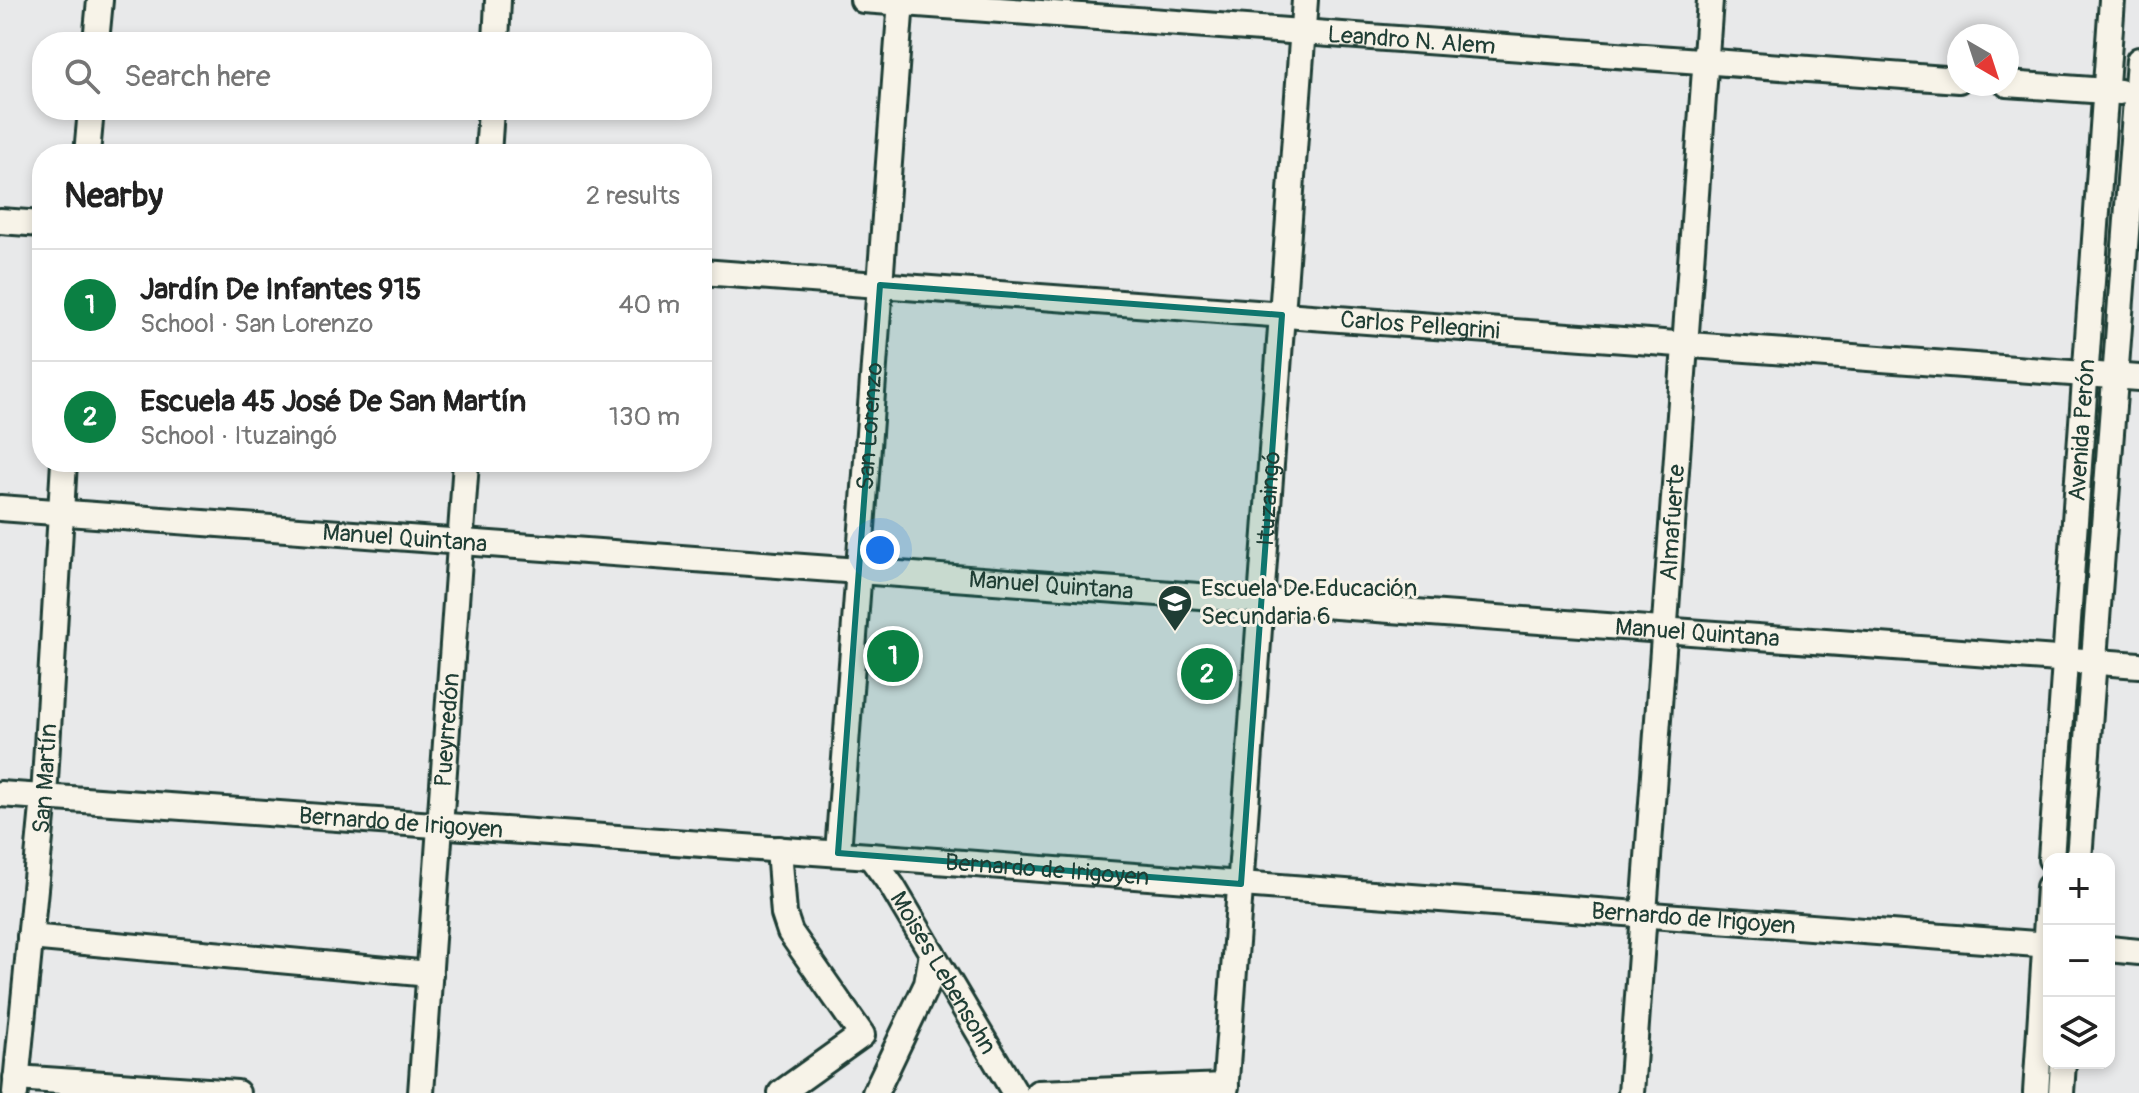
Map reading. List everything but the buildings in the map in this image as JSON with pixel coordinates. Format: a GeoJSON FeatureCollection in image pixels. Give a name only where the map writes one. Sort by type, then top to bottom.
{"type":"FeatureCollection","features":[{"type":"Feature","properties":{"kind":"street"},"geometry":{"type":"LineString","coordinates":[[97,32],[100,0]]}},
{"type":"Feature","properties":{"kind":"street"},"geometry":{"type":"LineString","coordinates":[[496,32],[498,0]]}},
{"type":"Feature","properties":{"kind":"street","name":"Leandro N. Alem"},"geometry":{"type":"LineString","coordinates":[[863,0],[1947,79]]}},
{"type":"Feature","properties":{"kind":"street","name":"Ituzaingó"},"geometry":{"type":"LineString","coordinates":[[1225,1090],[1305,0]]}},
{"type":"Feature","properties":{"kind":"street","name":"Almafuerte"},"geometry":{"type":"LineString","coordinates":[[1631,1093],[1710,0]]}},
{"type":"Feature","properties":{"kind":"street","name":"Avenida Perón"},"geometry":{"type":"LineString","coordinates":[[2051,853],[2112,0]]}},
{"type":"Feature","properties":{"kind":"street","name":"San Lorenzo"},"geometry":{"type":"LineString","coordinates":[[838,853],[901,1]]}},
{"type":"Feature","properties":{"kind":"street","name":"Avenida Perón"},"geometry":{"type":"LineString","coordinates":[[2079,853],[2094,662],[2127,377],[2139,60]]}},
{"type":"Feature","properties":{"kind":"street"},"geometry":{"type":"LineString","coordinates":[[2019,85],[2138,93]]}},
{"type":"Feature","properties":{"kind":"street"},"geometry":{"type":"LineString","coordinates":[[88,144],[90,120]]}},
{"type":"Feature","properties":{"kind":"street"},"geometry":{"type":"LineString","coordinates":[[489,144],[490,120]]}},
{"type":"Feature","properties":{"kind":"street"},"geometry":{"type":"LineString","coordinates":[[0,221],[32,223]]}},
{"type":"Feature","properties":{"kind":"street","name":"Carlos Pellegrini"},"geometry":{"type":"LineString","coordinates":[[712,273],[2127,377]]}},
{"type":"Feature","properties":{"kind":"street","name":"San Martín"},"geometry":{"type":"LineString","coordinates":[[16,1086],[44,797],[63,472]]}},
{"type":"Feature","properties":{"kind":"street","name":"Pueyrredón"},"geometry":{"type":"LineString","coordinates":[[421,1093],[465,472]]}},
{"type":"Feature","properties":{"kind":"street","name":"Manuel Quintana"},"geometry":{"type":"LineString","coordinates":[[0,508],[2139,665]]}},
{"type":"Feature","properties":{"kind":"street","name":"Bernardo de Irigoyen"},"geometry":{"type":"LineString","coordinates":[[0,794],[838,853],[2043,945]]}},
{"type":"Feature","properties":{"kind":"street"},"geometry":{"type":"LineString","coordinates":[[779,849],[784,914],[790,932],[862,1035],[781,1093]]}},
{"type":"Feature","properties":{"kind":"street","name":"Moisés Lebensohn"},"geometry":{"type":"LineString","coordinates":[[870,856],[892,886],[1015,1093]]}},
{"type":"Feature","properties":{"kind":"street"},"geometry":{"type":"LineString","coordinates":[[30,937],[430,974]]}},
{"type":"Feature","properties":{"kind":"street"},"geometry":{"type":"LineString","coordinates":[[2115,950],[2139,952]]}},
{"type":"Feature","properties":{"kind":"street"},"geometry":{"type":"LineString","coordinates":[[875,1093],[927,984],[932,953]]}},
{"type":"Feature","properties":{"kind":"street"},"geometry":{"type":"LineString","coordinates":[[2036,1093],[2043,997]]}},
{"type":"Feature","properties":{"kind":"street"},"geometry":{"type":"LineString","coordinates":[[2061,1093],[2063,1069]]}},
{"type":"Feature","properties":{"kind":"street"},"geometry":{"type":"LineString","coordinates":[[16,1086],[237,1093]]}},
{"type":"Feature","properties":{"kind":"street"},"geometry":{"type":"LineString","coordinates":[[1038,1093],[1225,1090]]}},
{"type":"Feature","properties":{"kind":"highlighted area"},"geometry":{"type":"Polygon","coordinates":[[[880,285],[1282,315],[1241,884],[838,853],[880,285]]]}},
{"type":"Feature","properties":{"kind":"place","name":"Escuela De Educación Secundaria 6"},"geometry":{"type":"Point","coordinates":[1175,633]}},
{"type":"Feature","properties":{"kind":"place","name":"Jardín De Infantes 915"},"geometry":{"type":"Point","coordinates":[893,656]}},
{"type":"Feature","properties":{"kind":"place","name":"Escuela 45 José De San Martín"},"geometry":{"type":"Point","coordinates":[1207,674]}}]}
